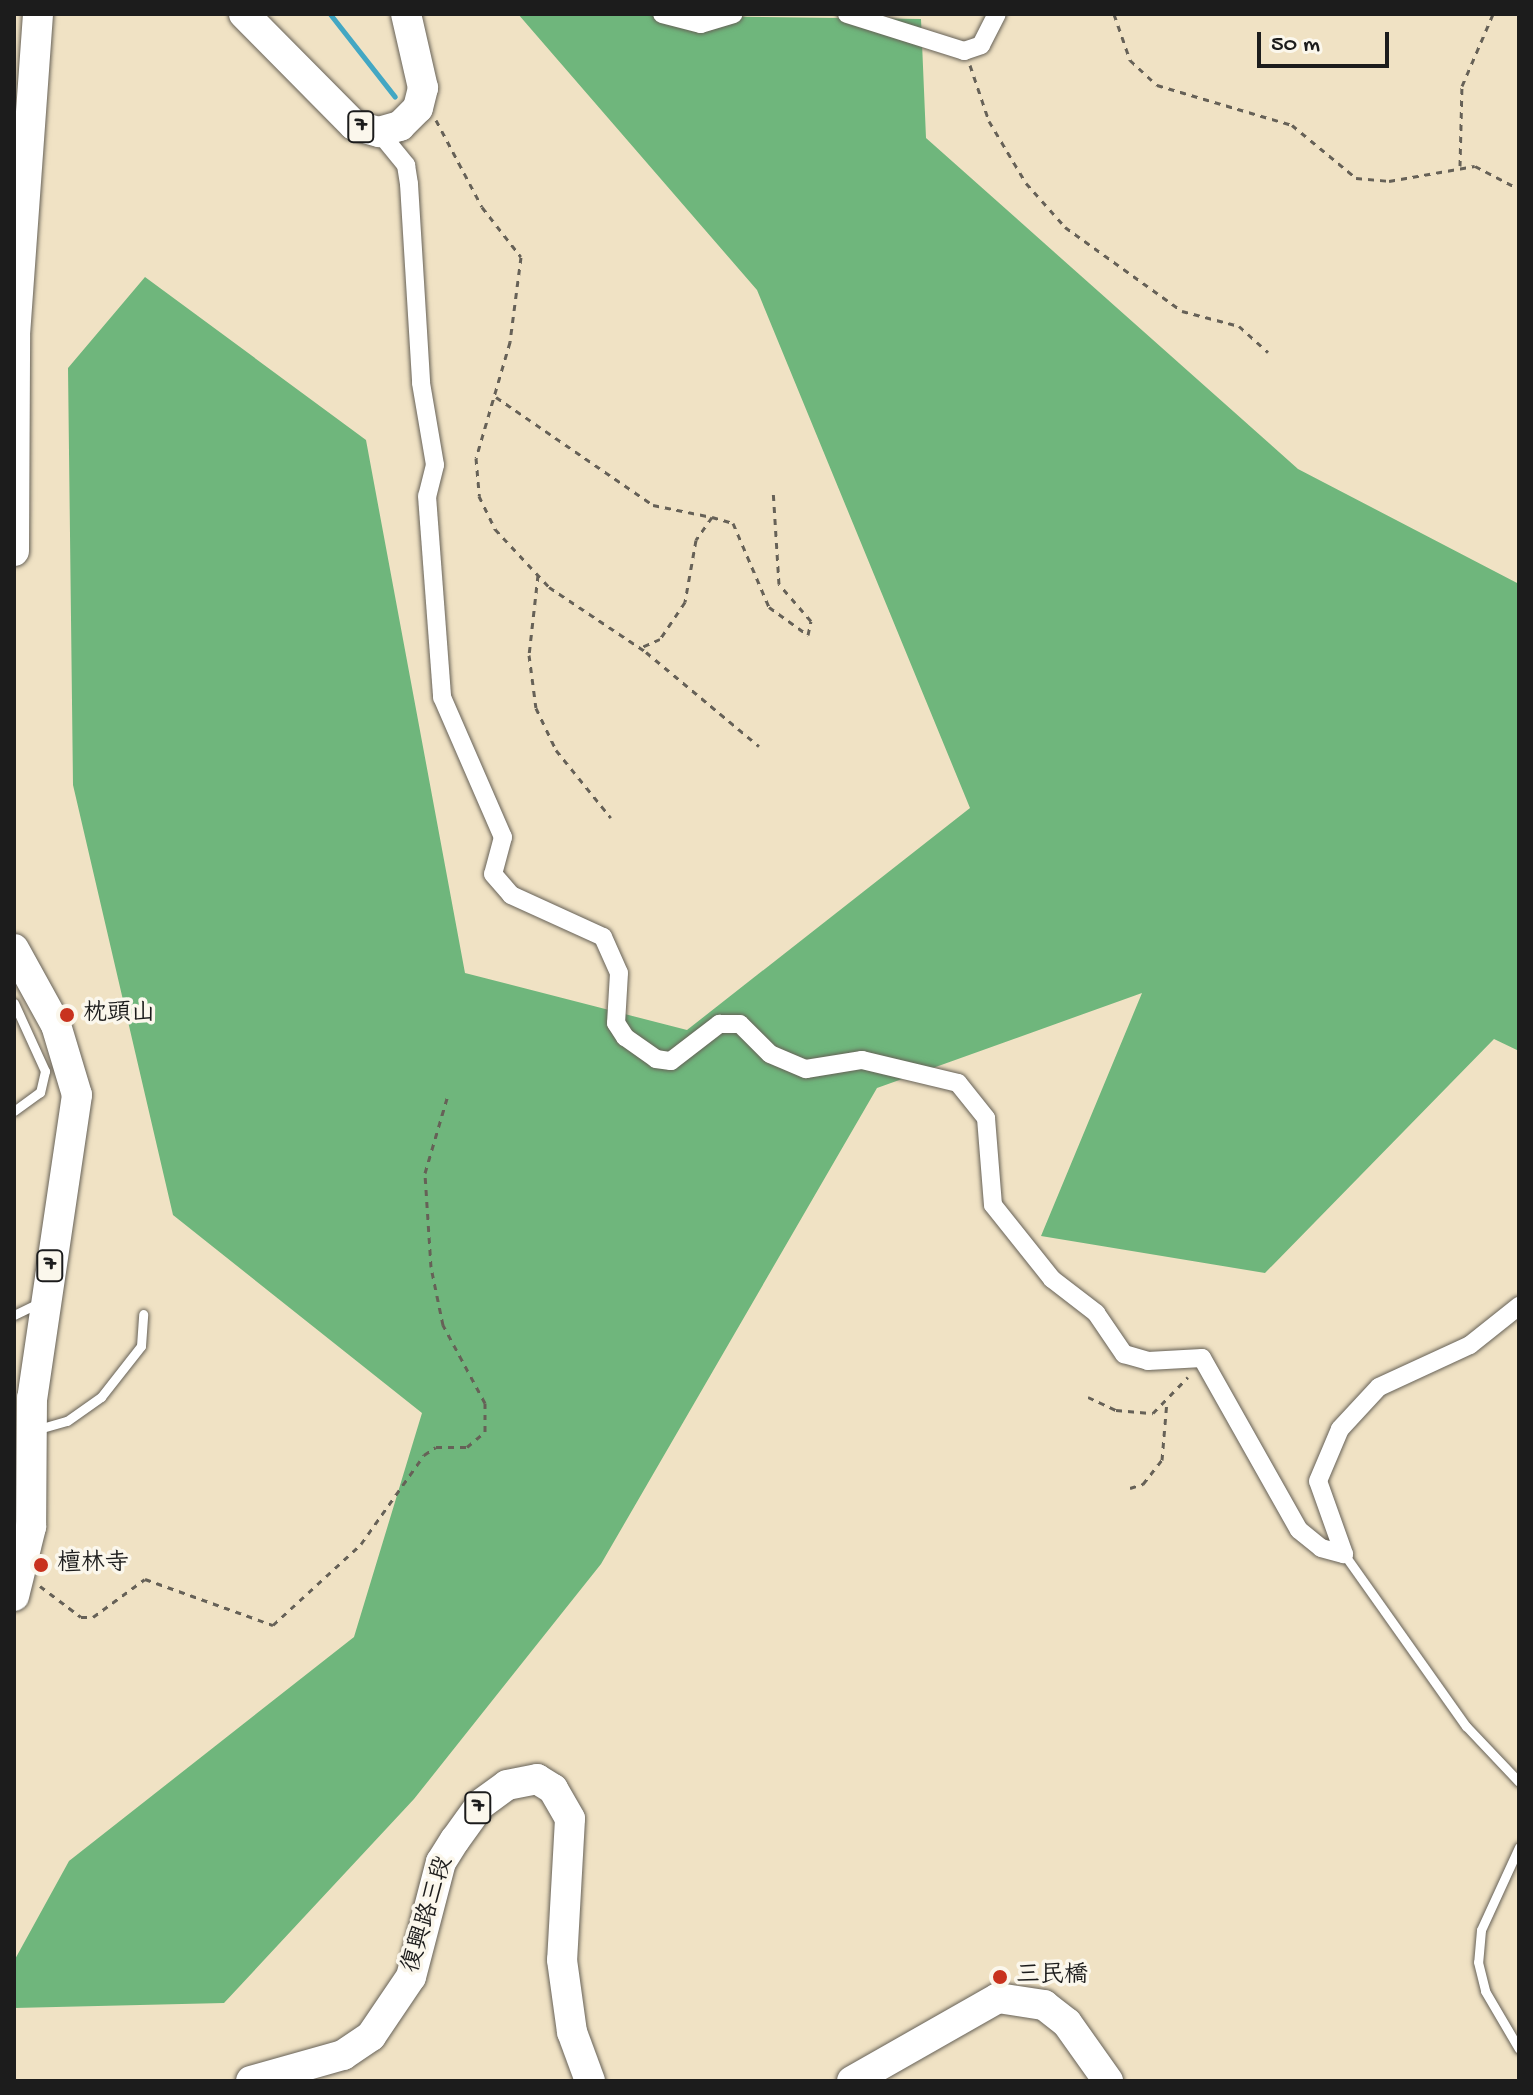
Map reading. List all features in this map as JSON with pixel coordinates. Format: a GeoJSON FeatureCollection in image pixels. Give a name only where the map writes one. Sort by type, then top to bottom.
{"type":"FeatureCollection","features":[{"type":"Feature","properties":{"kind":"main road"},"geometry":{"type":"LineString","coordinates":[[14,551],[19,148],[38,14]]}},
{"type":"Feature","properties":{"kind":"main road","name":"7"},"geometry":{"type":"LineString","coordinates":[[244,14],[354,125],[379,132],[400,126],[418,108]]}},
{"type":"Feature","properties":{"kind":"main road"},"geometry":{"type":"LineString","coordinates":[[406,14],[423,88],[418,108]]}},
{"type":"Feature","properties":{"kind":"main road","name":"7"},"geometry":{"type":"LineString","coordinates":[[14,949],[56,1025],[77,1095],[45,1300],[23,1398],[32,1431],[19,1585]]}},
{"type":"Feature","properties":{"kind":"main road","name":"復興路三段"},"geometry":{"type":"LineString","coordinates":[[251,2081],[343,2055],[371,2036],[411,1977],[441,1862],[455,1840],[481,1804],[507,1785],[537,1779],[553,1789],[570,1819],[562,1960],[572,2032],[590,2081]]}},
{"type":"Feature","properties":{"kind":"main road"},"geometry":{"type":"LineString","coordinates":[[852,2081],[998,1998],[1044,2005],[1067,2023],[1108,2081]]}},
{"type":"Feature","properties":{"kind":"street"},"geometry":{"type":"LineString","coordinates":[[662,14],[701,24],[733,14]]}},
{"type":"Feature","properties":{"kind":"street"},"geometry":{"type":"LineString","coordinates":[[847,14],[964,51],[981,45],[997,14]]}},
{"type":"Feature","properties":{"kind":"street"},"geometry":{"type":"LineString","coordinates":[[379,132],[406,165],[409,184],[421,383],[435,465],[427,496],[442,697],[503,837],[493,874],[501,887],[603,937],[619,973],[616,1023],[656,1059],[671,1061],[719,1024],[740,1024],[770,1054],[806,1069],[862,1060],[958,1083],[986,1118],[993,1205],[1052,1279],[1096,1313],[1124,1354],[1202,1358],[1299,1530],[1321,1548],[1344,1554]]}},
{"type":"Feature","properties":{"kind":"street"},"geometry":{"type":"LineString","coordinates":[[1344,1554],[1318,1481],[1340,1429],[1379,1387],[1470,1345],[1519,1306]]}},
{"type":"Feature","properties":{"kind":"lane"},"geometry":{"type":"LineString","coordinates":[[14,1003],[45,1071],[40,1092],[14,1111]]}},
{"type":"Feature","properties":{"kind":"lane"},"geometry":{"type":"LineString","coordinates":[[14,1315],[45,1300]]}},
{"type":"Feature","properties":{"kind":"lane"},"geometry":{"type":"LineString","coordinates":[[32,1431],[67,1421],[101,1397],[141,1346],[143,1314]]}},
{"type":"Feature","properties":{"kind":"lane"},"geometry":{"type":"LineString","coordinates":[[1344,1554],[1466,1726],[1519,1782]]}},
{"type":"Feature","properties":{"kind":"lane"},"geometry":{"type":"LineString","coordinates":[[1519,1847],[1481,1930],[1478,1962],[1485,1991],[1519,2049]]}},
{"type":"Feature","properties":{"kind":"path"},"geometry":{"type":"LineString","coordinates":[[1114,14],[1130,60],[1157,85],[1292,125],[1356,178],[1389,181],[1460,166],[1492,172],[1519,189]]}},
{"type":"Feature","properties":{"kind":"path"},"geometry":{"type":"LineString","coordinates":[[1460,166],[1462,86],[1493,14]]}},
{"type":"Feature","properties":{"kind":"path"},"geometry":{"type":"LineString","coordinates":[[964,51],[989,121],[1026,183],[1065,227],[1182,311],[1239,326],[1268,352]]}},
{"type":"Feature","properties":{"kind":"path"},"geometry":{"type":"LineString","coordinates":[[418,108],[443,131],[482,207],[521,257],[523,281],[496,397],[476,458],[479,496],[495,529],[538,575],[641,648],[759,746]]}},
{"type":"Feature","properties":{"kind":"path"},"geometry":{"type":"LineString","coordinates":[[496,397],[653,505],[733,523],[769,607],[808,635],[811,621],[779,584],[773,489]]}},
{"type":"Feature","properties":{"kind":"path"},"geometry":{"type":"LineString","coordinates":[[641,648],[660,639],[679,613],[696,540],[712,517]]}},
{"type":"Feature","properties":{"kind":"path"},"geometry":{"type":"LineString","coordinates":[[538,575],[529,655],[536,708],[556,750],[611,818]]}},
{"type":"Feature","properties":{"kind":"path"},"geometry":{"type":"LineString","coordinates":[[19,1585],[81,1617],[93,1617],[145,1579],[273,1625],[361,1544],[424,1455],[477,1443],[490,1418],[443,1325],[425,1214],[429,1147],[448,1095]]}},
{"type":"Feature","properties":{"kind":"path"},"geometry":{"type":"LineString","coordinates":[[1088,1397],[1137,1414],[1167,1401],[1202,1358]]}},
{"type":"Feature","properties":{"kind":"path"},"geometry":{"type":"LineString","coordinates":[[1130,1488],[1143,1484],[1162,1460],[1167,1401]]}},
{"type":"Feature","properties":{"kind":"green space"},"geometry":{"type":"Polygon","coordinates":[[[518,14],[921,19],[926,138],[1298,469],[1519,584],[1519,1051],[1494,1039],[1265,1273],[1041,1236],[1142,993],[877,1088],[601,1564],[414,1799],[224,2003],[14,2008],[14,1961],[69,1861],[354,1637],[422,1413],[173,1215],[73,785],[68,368],[145,277],[366,440],[465,973],[687,1030],[970,808],[757,290],[518,14]]]}},
{"type":"Feature","properties":{"kind":"waterway"},"geometry":{"type":"LineString","coordinates":[[330,14],[395,97]]}},
{"type":"Feature","properties":{"kind":"place","name":"枕頭山"},"geometry":{"type":"Point","coordinates":[67,1015]}},
{"type":"Feature","properties":{"kind":"place","name":"檀林寺"},"geometry":{"type":"Point","coordinates":[41,1565]}},
{"type":"Feature","properties":{"kind":"place","name":"三民橋"},"geometry":{"type":"Point","coordinates":[1000,1977]}}]}
